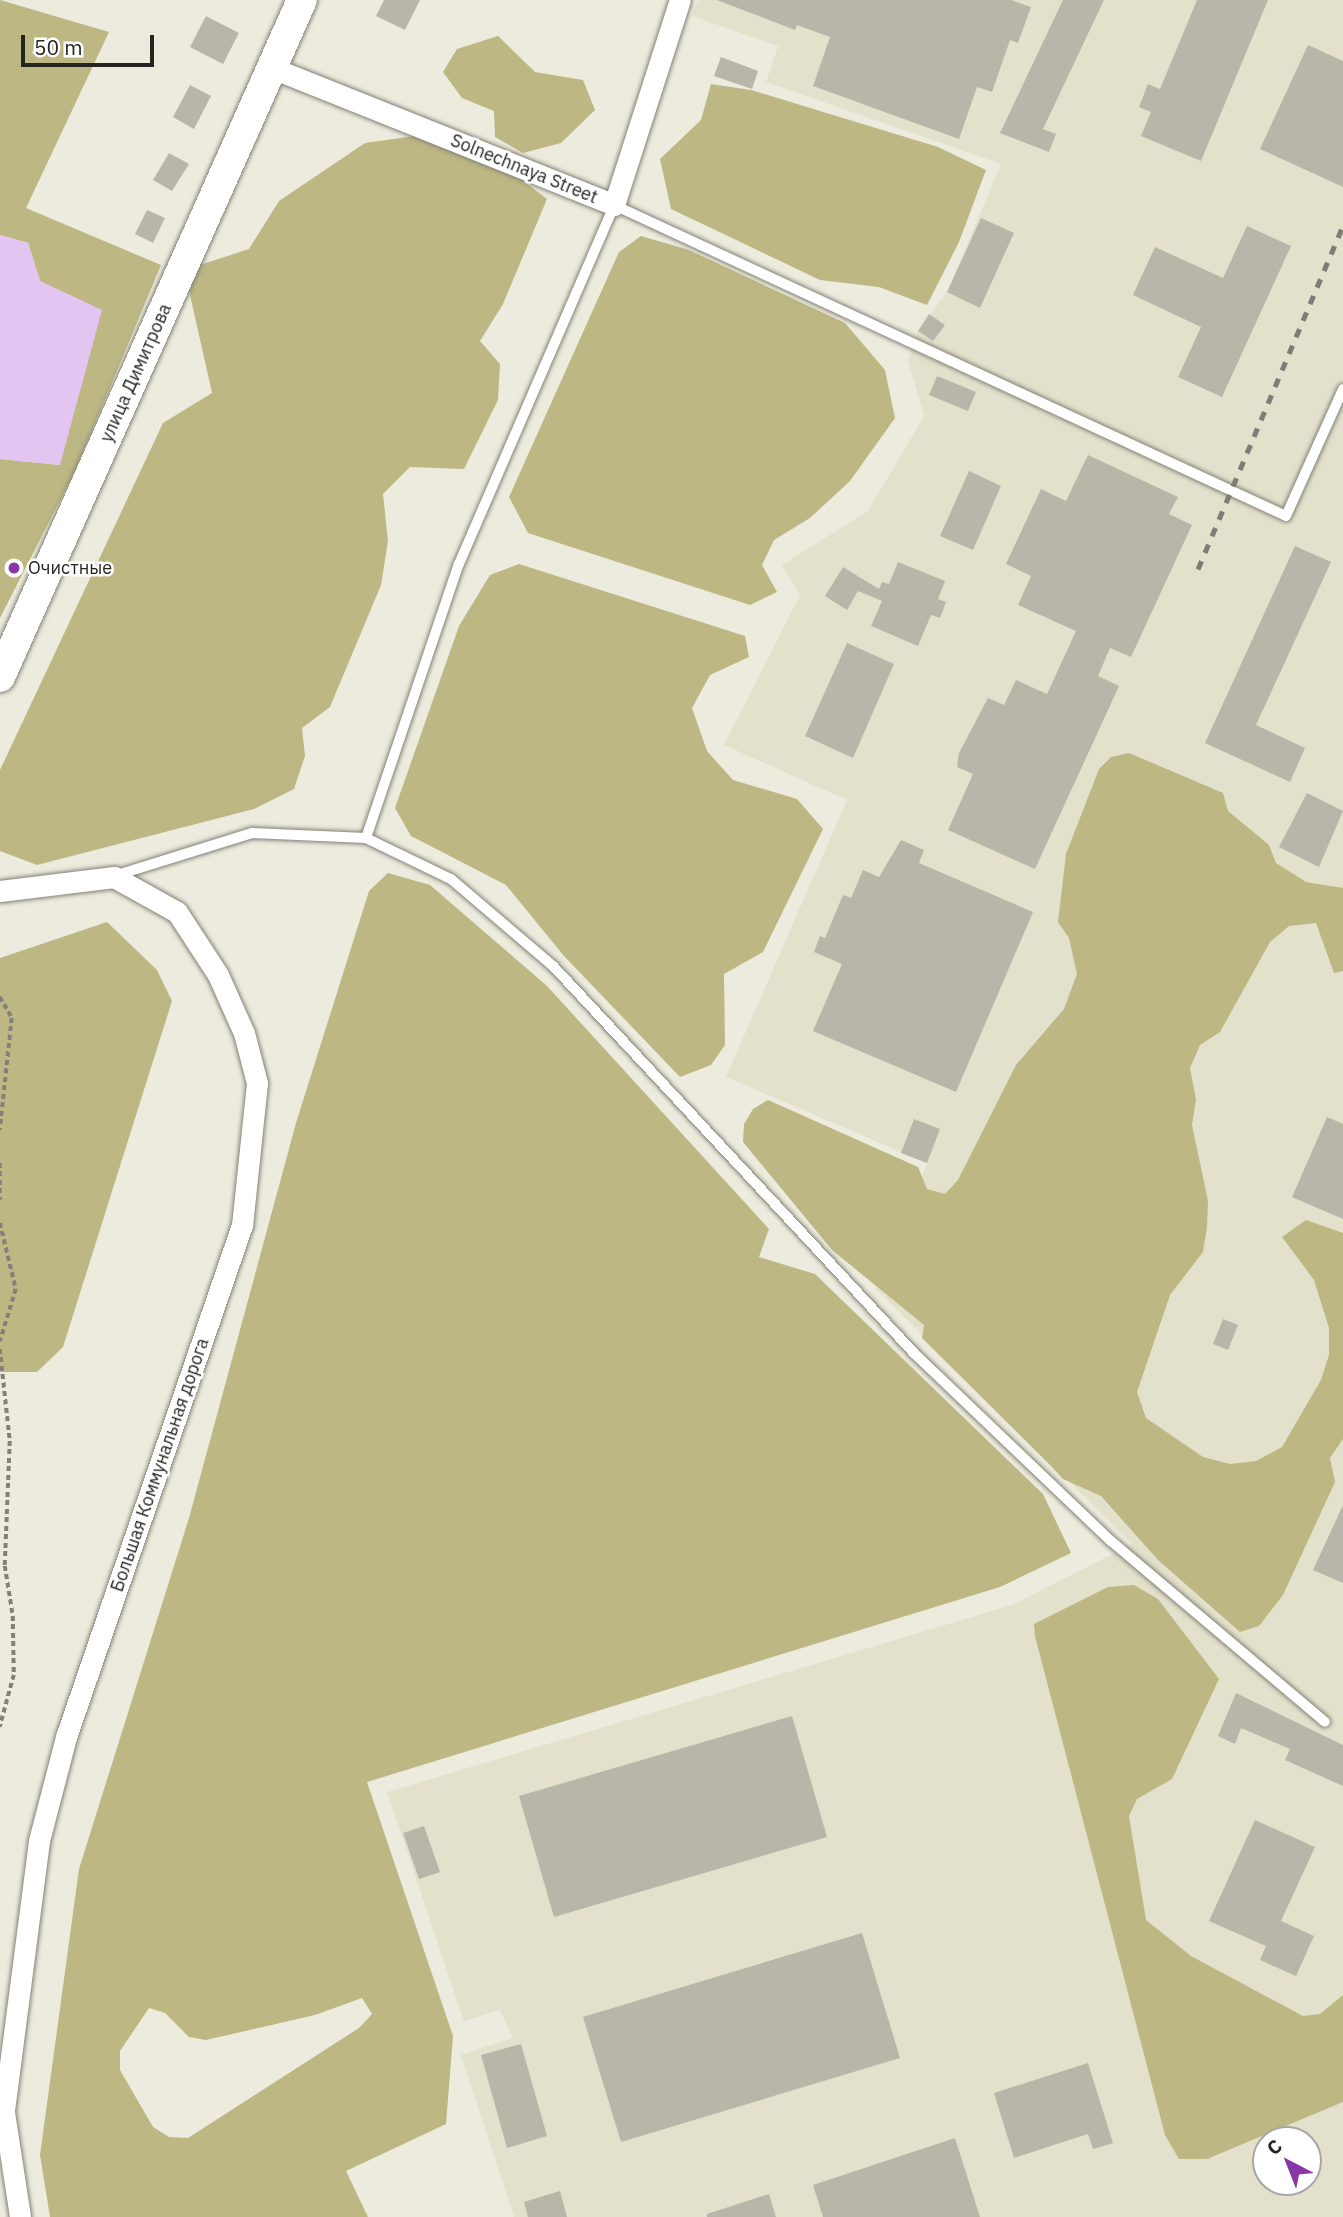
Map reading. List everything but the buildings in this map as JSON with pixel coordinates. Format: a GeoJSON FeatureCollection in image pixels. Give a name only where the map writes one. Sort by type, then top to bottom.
{"type":"FeatureCollection","features":[{"type":"Feature","properties":{"kind":"street","name":"улица Димитрова"},"geometry":{"type":"LineString","coordinates":[[0,677],[302,0]]}},
{"type":"Feature","properties":{"kind":"street","name":"Solnechnaya Street"},"geometry":{"type":"LineString","coordinates":[[272,68],[614,205],[680,0]]}},
{"type":"Feature","properties":{"kind":"street"},"geometry":{"type":"LineString","coordinates":[[0,891],[114,877]]}},
{"type":"Feature","properties":{"kind":"street","name":"Большая Коммунальная дорога"},"geometry":{"type":"LineString","coordinates":[[20,2217],[2,2112],[42,1828],[66,1737],[242,1225],[257,1129],[257,1083],[244,1033],[218,975],[177,912],[114,877]]}},
{"type":"Feature","properties":{"kind":"lane"},"geometry":{"type":"LineString","coordinates":[[366,838],[459,564],[614,205],[1286,516],[1343,389]]}},
{"type":"Feature","properties":{"kind":"lane"},"geometry":{"type":"LineString","coordinates":[[114,877],[252,833],[366,838],[451,880],[554,967],[914,1353],[1111,1541],[1325,1723]]}},
{"type":"Feature","properties":{"kind":"path"},"geometry":{"type":"LineString","coordinates":[[0,997],[12,1018],[0,1130]]}},
{"type":"Feature","properties":{"kind":"path"},"geometry":{"type":"LineString","coordinates":[[0,1163],[0,1200]]}},
{"type":"Feature","properties":{"kind":"path"},"geometry":{"type":"LineString","coordinates":[[0,1223],[16,1289],[0,1342]]}},
{"type":"Feature","properties":{"kind":"path"},"geometry":{"type":"LineString","coordinates":[[0,1349],[10,1441],[5,1566],[14,1675],[0,1727]]}},
{"type":"Feature","properties":{"kind":"shaded area"},"geometry":{"type":"Polygon","coordinates":[[[0,0],[109,32],[26,208],[161,265],[75,471],[0,618],[0,459],[60,465],[58,291],[40,281],[28,243],[0,235],[0,0]]]}},
{"type":"Feature","properties":{"kind":"shaded area"},"geometry":{"type":"Polygon","coordinates":[[[698,0],[1343,0],[1343,2217],[514,2217],[461,2055],[513,2038],[500,2010],[464,2021],[387,1792],[1012,1605],[1132,1544],[876,1289],[927,1163],[726,1077],[847,800],[724,745],[800,595],[782,565],[868,511],[924,416],[908,361],[918,331],[947,292],[1001,164],[766,82],[778,46],[692,16],[698,0]]]}},
{"type":"Feature","properties":{"kind":"shaded area"},"geometry":{"type":"Polygon","coordinates":[[[498,36],[535,72],[583,80],[595,110],[561,143],[523,153],[495,137],[494,111],[462,98],[443,72],[457,49],[498,36]]]}},
{"type":"Feature","properties":{"kind":"shaded area"},"geometry":{"type":"Polygon","coordinates":[[[711,84],[751,90],[938,147],[986,170],[959,242],[927,305],[879,287],[820,280],[671,209],[660,159],[701,120],[711,84]]]}},
{"type":"Feature","properties":{"kind":"shaded area"},"geometry":{"type":"Polygon","coordinates":[[[428,134],[517,176],[547,199],[503,304],[480,341],[500,364],[498,400],[464,469],[410,467],[383,494],[388,541],[381,585],[330,707],[302,728],[305,756],[294,789],[254,809],[37,865],[0,851],[0,770],[163,423],[212,393],[188,286],[200,265],[249,249],[279,201],[365,143],[428,134]]]}},
{"type":"Feature","properties":{"kind":"shaded area"},"geometry":{"type":"Polygon","coordinates":[[[0,235],[28,243],[40,281],[102,310],[60,465],[0,459],[0,235]]]}},
{"type":"Feature","properties":{"kind":"shaded area"},"geometry":{"type":"Polygon","coordinates":[[[641,236],[689,250],[845,323],[885,370],[895,418],[850,481],[810,518],[774,540],[762,565],[777,592],[750,605],[528,533],[509,497],[619,252],[641,236]]]}},
{"type":"Feature","properties":{"kind":"shaded area"},"geometry":{"type":"Polygon","coordinates":[[[519,564],[745,636],[749,657],[710,675],[692,708],[707,751],[733,780],[797,799],[823,829],[763,952],[724,974],[725,1045],[711,1065],[680,1077],[564,956],[506,885],[411,836],[395,808],[459,626],[490,575],[519,564]]]}},
{"type":"Feature","properties":{"kind":"shaded area"},"geometry":{"type":"Polygon","coordinates":[[[1129,753],[1223,793],[1228,811],[1269,845],[1276,863],[1306,882],[1343,888],[1343,971],[1334,973],[1316,923],[1289,926],[1270,942],[1220,1032],[1200,1045],[1190,1068],[1196,1100],[1192,1125],[1208,1201],[1203,1252],[1170,1295],[1137,1392],[1146,1418],[1203,1457],[1230,1464],[1256,1461],[1282,1447],[1321,1380],[1329,1355],[1329,1328],[1314,1280],[1282,1237],[1306,1220],[1343,1233],[1343,1439],[1330,1458],[1335,1482],[1283,1595],[1259,1626],[1240,1632],[1158,1560],[1101,1496],[1063,1479],[922,1338],[924,1325],[832,1250],[743,1142],[744,1124],[753,1109],[768,1100],[918,1167],[927,1189],[945,1194],[958,1180],[1016,1065],[1064,1009],[1077,974],[1069,938],[1058,922],[1066,854],[1099,769],[1111,757],[1129,753]]]}},
{"type":"Feature","properties":{"kind":"shaded area"},"geometry":{"type":"Polygon","coordinates":[[[388,873],[430,885],[547,986],[769,1229],[759,1257],[815,1274],[1043,1494],[1071,1553],[1000,1587],[367,1782],[453,2036],[446,2124],[346,2171],[368,2217],[50,2217],[40,2155],[79,1869],[189,1518],[296,1123],[369,891],[388,873]],[[362,1998],[315,2015],[206,2040],[189,2037],[165,2013],[149,2008],[120,2051],[120,2070],[153,2127],[169,2137],[188,2138],[359,2028],[372,2014],[362,1998]]]}},
{"type":"Feature","properties":{"kind":"shaded area"},"geometry":{"type":"Polygon","coordinates":[[[107,922],[157,970],[172,1001],[63,1347],[37,1372],[0,1372],[0,958],[107,922]]]}},
{"type":"Feature","properties":{"kind":"shaded area"},"geometry":{"type":"Polygon","coordinates":[[[1134,1585],[1158,1599],[1219,1679],[1172,1779],[1137,1799],[1129,1816],[1146,1920],[1191,1956],[1303,2016],[1320,2014],[1343,1995],[1343,2102],[1286,2126],[1252,2126],[1252,2140],[1207,2159],[1179,2159],[1165,2135],[1035,1636],[1034,1624],[1108,1587],[1134,1585]]]}},
{"type":"Feature","properties":{"kind":"railway"},"geometry":{"type":"LineString","coordinates":[[1198,569],[1343,226]]}},
{"type":"Feature","properties":{"kind":"place","name":"Очистные"},"geometry":{"type":"Point","coordinates":[14,568]}}]}
